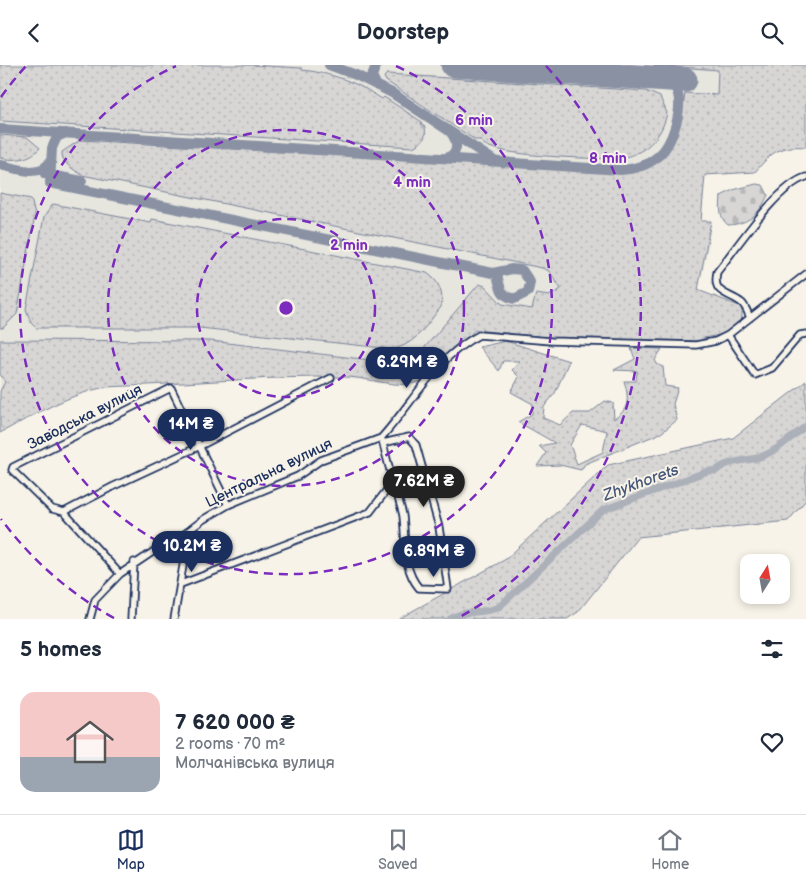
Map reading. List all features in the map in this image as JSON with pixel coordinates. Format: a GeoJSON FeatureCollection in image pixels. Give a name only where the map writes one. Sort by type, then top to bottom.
{"type":"FeatureCollection","features":[{"type":"Feature","properties":{"kind":"street"},"geometry":{"type":"LineString","coordinates":[[750,318],[744,304],[719,290],[715,282],[717,272],[777,197],[796,180],[806,177]]}},
{"type":"Feature","properties":{"kind":"street"},"geometry":{"type":"LineString","coordinates":[[181,584],[370,512],[393,482],[382,440],[424,383],[469,340],[487,334],[551,341],[696,345],[728,335],[806,274]]}},
{"type":"Feature","properties":{"kind":"street"},"geometry":{"type":"LineString","coordinates":[[728,335],[755,375],[772,368],[800,335],[806,333]]}},
{"type":"Feature","properties":{"kind":"street"},"geometry":{"type":"LineString","coordinates":[[120,574],[64,512],[114,485],[200,446],[331,378]]}},
{"type":"Feature","properties":{"kind":"street","name":"Заводська вулиця"},"geometry":{"type":"LineString","coordinates":[[64,512],[52,509],[12,470],[13,467],[171,387],[200,446]]}},
{"type":"Feature","properties":{"kind":"street","name":"Центральна вулиця"},"geometry":{"type":"LineString","coordinates":[[90,619],[95,600],[134,562],[175,537],[183,535],[204,519],[228,505],[298,476],[322,459],[382,440],[409,437],[416,445],[439,527],[448,589],[419,588],[412,580],[404,546],[403,516],[393,482]]}},
{"type":"Feature","properties":{"kind":"street"},"geometry":{"type":"LineString","coordinates":[[200,446],[228,505]]}},
{"type":"Feature","properties":{"kind":"street"},"geometry":{"type":"LineString","coordinates":[[174,619],[187,543],[183,535]]}},
{"type":"Feature","properties":{"kind":"street"},"geometry":{"type":"LineString","coordinates":[[131,619],[134,562]]}},
{"type":"Feature","properties":{"kind":"shaded area"},"geometry":{"type":"Polygon","coordinates":[[[0,65],[806,65],[806,147],[788,145],[772,153],[755,172],[705,175],[701,221],[711,221],[708,249],[698,290],[742,307],[724,334],[704,338],[704,341],[639,341],[554,338],[475,330],[418,384],[406,385],[323,376],[105,387],[85,391],[59,402],[0,433],[0,65]]]}},
{"type":"Feature","properties":{"kind":"green space"},"geometry":{"type":"Polygon","coordinates":[[[0,65],[252,65],[302,68],[302,70],[324,73],[344,79],[382,99],[384,97],[422,122],[421,124],[425,127],[425,134],[421,142],[413,147],[0,121],[0,65]]]}},
{"type":"Feature","properties":{"kind":"green space"},"geometry":{"type":"Polygon","coordinates":[[[653,65],[806,65],[806,147],[789,147],[777,151],[766,159],[755,172],[705,175],[701,221],[711,221],[698,290],[742,307],[742,321],[724,334],[704,338],[704,341],[554,338],[475,330],[427,378],[418,382],[397,384],[345,377],[315,377],[105,387],[64,400],[0,433],[0,391],[5,382],[0,374],[0,340],[211,341],[404,364],[414,360],[479,284],[485,286],[502,304],[532,309],[536,294],[549,296],[561,289],[549,271],[542,268],[82,175],[68,165],[62,156],[62,152],[80,140],[623,172],[639,168],[662,154],[675,135],[680,122],[685,93],[717,95],[718,70],[653,65]]]}},
{"type":"Feature","properties":{"kind":"green space"},"geometry":{"type":"Polygon","coordinates":[[[387,74],[646,91],[660,97],[667,113],[660,132],[647,147],[621,158],[561,157],[518,153],[486,146],[480,140],[475,140],[386,81],[384,77],[387,74]]]}},
{"type":"Feature","properties":{"kind":"green space"},"geometry":{"type":"Polygon","coordinates":[[[0,135],[27,137],[40,148],[22,159],[0,158],[0,135]]]}},
{"type":"Feature","properties":{"kind":"green space"},"geometry":{"type":"Polygon","coordinates":[[[756,184],[763,185],[768,195],[761,208],[748,220],[728,225],[723,219],[720,208],[721,196],[733,190],[756,184]]]}},
{"type":"Feature","properties":{"kind":"green space"},"geometry":{"type":"Polygon","coordinates":[[[0,193],[31,199],[35,215],[17,314],[3,328],[0,328],[0,193]]]}},
{"type":"Feature","properties":{"kind":"green space"},"geometry":{"type":"Polygon","coordinates":[[[53,204],[151,223],[152,219],[427,273],[440,288],[442,297],[441,307],[414,339],[407,344],[392,349],[200,328],[36,328],[31,323],[26,309],[44,217],[53,204]]]}},
{"type":"Feature","properties":{"kind":"green space"},"geometry":{"type":"Polygon","coordinates":[[[506,341],[569,361],[555,393],[544,407],[543,418],[560,425],[573,413],[590,413],[605,401],[613,403],[614,419],[626,407],[627,392],[624,381],[636,381],[637,371],[614,370],[635,359],[631,348],[662,349],[655,360],[657,364],[663,367],[665,386],[678,388],[673,404],[677,420],[661,433],[585,464],[581,470],[560,465],[537,466],[546,453],[539,446],[555,443],[518,422],[532,414],[533,404],[511,392],[519,377],[512,370],[520,361],[503,361],[499,371],[479,347],[506,341]],[[582,425],[570,445],[577,464],[603,452],[607,431],[582,425]]]}},
{"type":"Feature","properties":{"kind":"green space"},"geometry":{"type":"Polygon","coordinates":[[[806,381],[806,500],[788,521],[638,537],[578,612],[567,619],[398,619],[506,559],[608,465],[733,438],[806,381]]]}},
{"type":"Feature","properties":{"kind":"waterway","name":"Zhykhorets"},"geometry":{"type":"LineString","coordinates":[[450,619],[461,614],[486,611],[499,607],[603,510],[708,471],[716,471],[724,465],[764,456],[806,426]]}},
{"type":"Feature","properties":{"kind":"taxiway"},"geometry":{"type":"LineString","coordinates":[[329,65],[356,75],[392,93],[493,160]]}},
{"type":"Feature","properties":{"kind":"taxiway"},"geometry":{"type":"LineString","coordinates":[[376,65],[372,76],[377,86]]}},
{"type":"Feature","properties":{"kind":"taxiway"},"geometry":{"type":"LineString","coordinates":[[0,129],[621,170],[640,167],[653,160],[668,144],[676,126],[679,106],[676,89],[665,81],[656,78]]}},
{"type":"Feature","properties":{"kind":"taxiway"},"geometry":{"type":"LineString","coordinates":[[66,133],[57,137],[52,148],[50,183],[493,273],[497,274],[501,290],[509,297],[514,299],[528,292],[530,282],[522,270],[512,269],[493,273]]}},
{"type":"Feature","properties":{"kind":"taxiway"},"geometry":{"type":"LineString","coordinates":[[445,158],[453,154],[456,148],[454,137],[451,133]]}},
{"type":"Feature","properties":{"kind":"taxiway"},"geometry":{"type":"LineString","coordinates":[[0,165],[35,171],[47,166],[51,160]]}},
{"type":"Feature","properties":{"kind":"taxiway"},"geometry":{"type":"LineString","coordinates":[[45,174],[82,181]]}},
{"type":"Feature","properties":{"kind":"runway"},"geometry":{"type":"LineString","coordinates":[[453,65],[685,80]]}}]}
